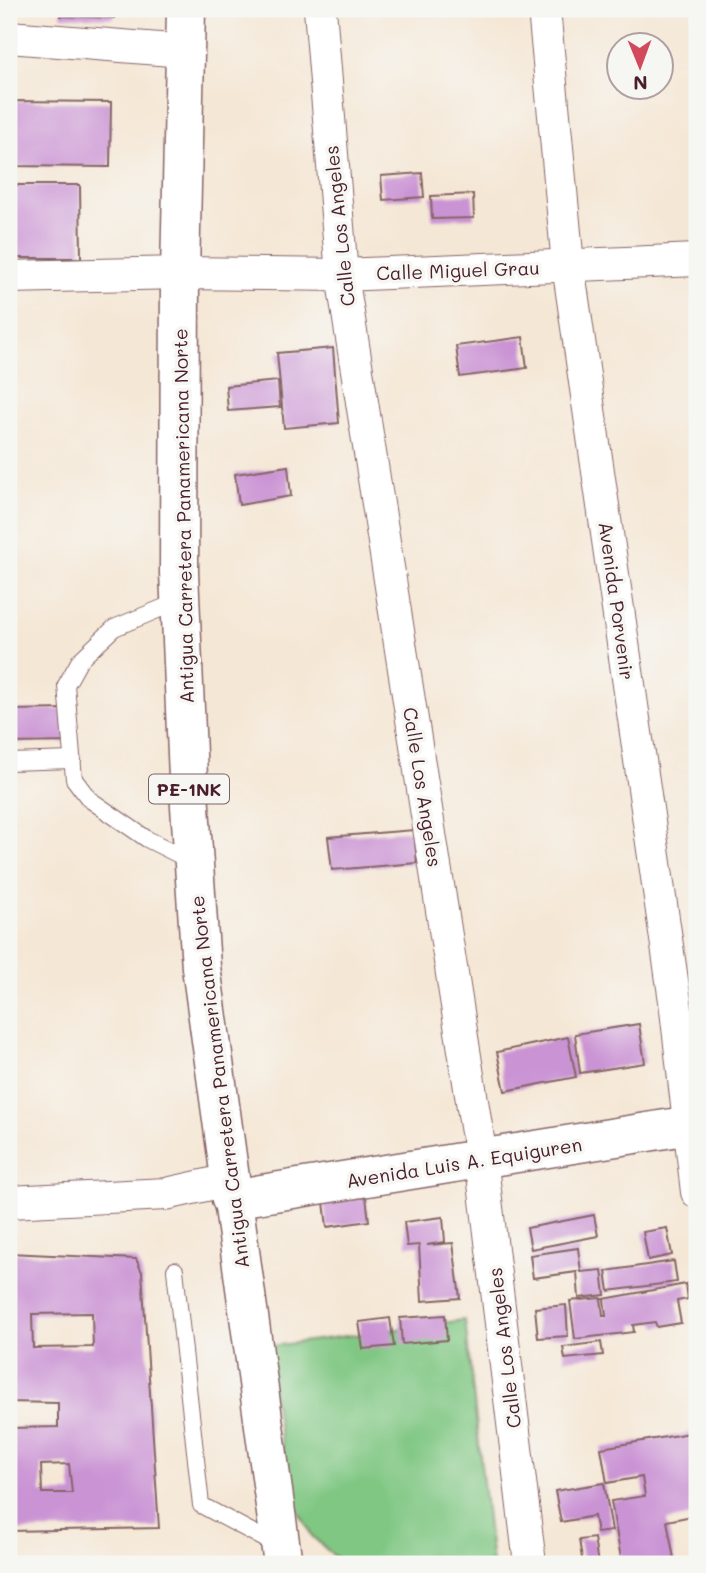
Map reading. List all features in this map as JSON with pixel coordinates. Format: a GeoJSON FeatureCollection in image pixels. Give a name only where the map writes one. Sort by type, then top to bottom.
{"type":"FeatureCollection","features":[{"type":"Feature","properties":{"kind":"main road","name":"Antigua Carretera Panamericana Norte"},"geometry":{"type":"LineString","coordinates":[[186,9],[180,273],[181,600],[194,863],[201,967],[230,1190],[285,1559]]}},
{"type":"Feature","properties":{"kind":"main road","name":"Avenida Luis A. Equiguren"},"geometry":{"type":"LineString","coordinates":[[230,1190],[481,1158],[693,1125]]}},
{"type":"Feature","properties":{"kind":"street","name":"Calle Los Angeles"},"geometry":{"type":"LineString","coordinates":[[320,9],[342,275],[481,1158],[530,1564]]}},
{"type":"Feature","properties":{"kind":"street","name":"Avenida Porvenir"},"geometry":{"type":"LineString","coordinates":[[544,9],[568,265],[686,1000],[697,1192]]}},
{"type":"Feature","properties":{"kind":"street"},"geometry":{"type":"LineString","coordinates":[[9,37],[184,51]]}},
{"type":"Feature","properties":{"kind":"street","name":"Calle Miguel Grau"},"geometry":{"type":"LineString","coordinates":[[9,277],[180,273],[342,275],[697,260]]}},
{"type":"Feature","properties":{"kind":"street"},"geometry":{"type":"LineString","coordinates":[[9,1202],[230,1190]]}},
{"type":"Feature","properties":{"kind":"lane"},"geometry":{"type":"LineString","coordinates":[[181,600],[114,628],[80,660],[66,685],[74,779],[89,799],[147,839],[194,863]]}},
{"type":"Feature","properties":{"kind":"lane"},"geometry":{"type":"LineString","coordinates":[[9,762],[73,760]]}},
{"type":"Feature","properties":{"kind":"lane"},"geometry":{"type":"LineString","coordinates":[[176,1270],[201,1505],[285,1559]]}},
{"type":"Feature","properties":{"kind":"green space"},"geometry":{"type":"Polygon","coordinates":[[[465,1320],[492,1564],[343,1564],[312,1536],[292,1499],[264,1347],[465,1320]]]}},
{"type":"Feature","properties":{"kind":"building"},"geometry":{"type":"Polygon","coordinates":[[[61,9],[114,9],[114,18],[61,16],[61,9]]]}},
{"type":"Feature","properties":{"kind":"building"},"geometry":{"type":"Polygon","coordinates":[[[439,9],[465,9],[465,11],[439,13],[439,9]]]}},
{"type":"Feature","properties":{"kind":"building"},"geometry":{"type":"Polygon","coordinates":[[[9,101],[111,102],[110,167],[9,166],[9,101]]]}},
{"type":"Feature","properties":{"kind":"building"},"geometry":{"type":"Polygon","coordinates":[[[422,173],[424,197],[383,200],[381,176],[422,173]]]}},
{"type":"Feature","properties":{"kind":"building"},"geometry":{"type":"Polygon","coordinates":[[[9,185],[80,185],[81,258],[9,258],[9,185]]]}},
{"type":"Feature","properties":{"kind":"building"},"geometry":{"type":"Polygon","coordinates":[[[473,194],[474,218],[432,219],[431,196],[473,194]]]}},
{"type":"Feature","properties":{"kind":"building"},"geometry":{"type":"Polygon","coordinates":[[[523,337],[527,368],[460,377],[456,346],[523,337]]]}},
{"type":"Feature","properties":{"kind":"building"},"geometry":{"type":"Polygon","coordinates":[[[333,348],[339,423],[284,428],[277,353],[333,348]]]}},
{"type":"Feature","properties":{"kind":"building"},"geometry":{"type":"Polygon","coordinates":[[[278,381],[280,407],[228,411],[226,386],[278,381]]]}},
{"type":"Feature","properties":{"kind":"building"},"geometry":{"type":"Polygon","coordinates":[[[288,466],[291,496],[239,505],[235,474],[288,466]]]}},
{"type":"Feature","properties":{"kind":"building"},"geometry":{"type":"Polygon","coordinates":[[[69,709],[70,742],[9,743],[9,710],[69,709]]]}},
{"type":"Feature","properties":{"kind":"building"},"geometry":{"type":"Polygon","coordinates":[[[414,830],[417,863],[332,870],[328,837],[414,830]]]}},
{"type":"Feature","properties":{"kind":"building"},"geometry":{"type":"Polygon","coordinates":[[[639,1024],[645,1063],[580,1073],[575,1034],[639,1024]]]}},
{"type":"Feature","properties":{"kind":"building"},"geometry":{"type":"Polygon","coordinates":[[[568,1037],[576,1077],[505,1091],[497,1052],[568,1037]]]}},
{"type":"Feature","properties":{"kind":"building"},"geometry":{"type":"Polygon","coordinates":[[[366,1197],[369,1221],[327,1227],[324,1202],[366,1197]]]}},
{"type":"Feature","properties":{"kind":"building"},"geometry":{"type":"Polygon","coordinates":[[[594,1215],[598,1236],[531,1249],[527,1228],[594,1215]]]}},
{"type":"Feature","properties":{"kind":"building"},"geometry":{"type":"Polygon","coordinates":[[[443,1217],[445,1242],[427,1245],[453,1243],[460,1298],[422,1301],[419,1245],[407,1246],[404,1222],[443,1217]]]}},
{"type":"Feature","properties":{"kind":"building"},"geometry":{"type":"Polygon","coordinates":[[[667,1228],[672,1255],[648,1260],[643,1232],[667,1228]]]}},
{"type":"Feature","properties":{"kind":"building"},"geometry":{"type":"Polygon","coordinates":[[[578,1248],[581,1272],[602,1270],[605,1295],[579,1298],[577,1272],[533,1278],[530,1255],[578,1248]]]}},
{"type":"Feature","properties":{"kind":"building"},"geometry":{"type":"Polygon","coordinates":[[[9,1253],[136,1259],[142,1272],[159,1528],[10,1531],[9,1428],[58,1427],[58,1403],[9,1402],[9,1253]],[[92,1313],[32,1314],[33,1348],[93,1347],[92,1313]],[[69,1464],[41,1465],[42,1493],[72,1493],[69,1464]]]}},
{"type":"Feature","properties":{"kind":"building"},"geometry":{"type":"Polygon","coordinates":[[[674,1261],[677,1282],[609,1291],[606,1271],[674,1261]]]}},
{"type":"Feature","properties":{"kind":"building"},"geometry":{"type":"Polygon","coordinates":[[[686,1284],[688,1299],[677,1301],[681,1323],[657,1327],[655,1322],[633,1325],[634,1332],[575,1339],[570,1301],[601,1298],[603,1316],[606,1316],[604,1299],[686,1284]]]}},
{"type":"Feature","properties":{"kind":"building"},"geometry":{"type":"Polygon","coordinates":[[[566,1305],[568,1336],[538,1338],[535,1308],[566,1305]]]}},
{"type":"Feature","properties":{"kind":"building"},"geometry":{"type":"Polygon","coordinates":[[[445,1315],[447,1340],[402,1344],[400,1318],[445,1315]]]}},
{"type":"Feature","properties":{"kind":"building"},"geometry":{"type":"Polygon","coordinates":[[[390,1318],[394,1346],[363,1349],[359,1322],[390,1318]]]}},
{"type":"Feature","properties":{"kind":"building"},"geometry":{"type":"Polygon","coordinates":[[[601,1342],[603,1355],[565,1359],[563,1347],[601,1342]]]}},
{"type":"Feature","properties":{"kind":"building"},"geometry":{"type":"Polygon","coordinates":[[[696,1432],[697,1515],[667,1521],[675,1564],[622,1564],[611,1501],[645,1496],[642,1477],[607,1483],[601,1448],[696,1432]]]}},
{"type":"Feature","properties":{"kind":"building"},"geometry":{"type":"Polygon","coordinates":[[[604,1483],[612,1531],[597,1533],[594,1516],[561,1522],[555,1491],[604,1483]]]}},
{"type":"Feature","properties":{"kind":"building"},"geometry":{"type":"Polygon","coordinates":[[[594,1538],[598,1564],[583,1564],[579,1540],[594,1538]]]}}]}
